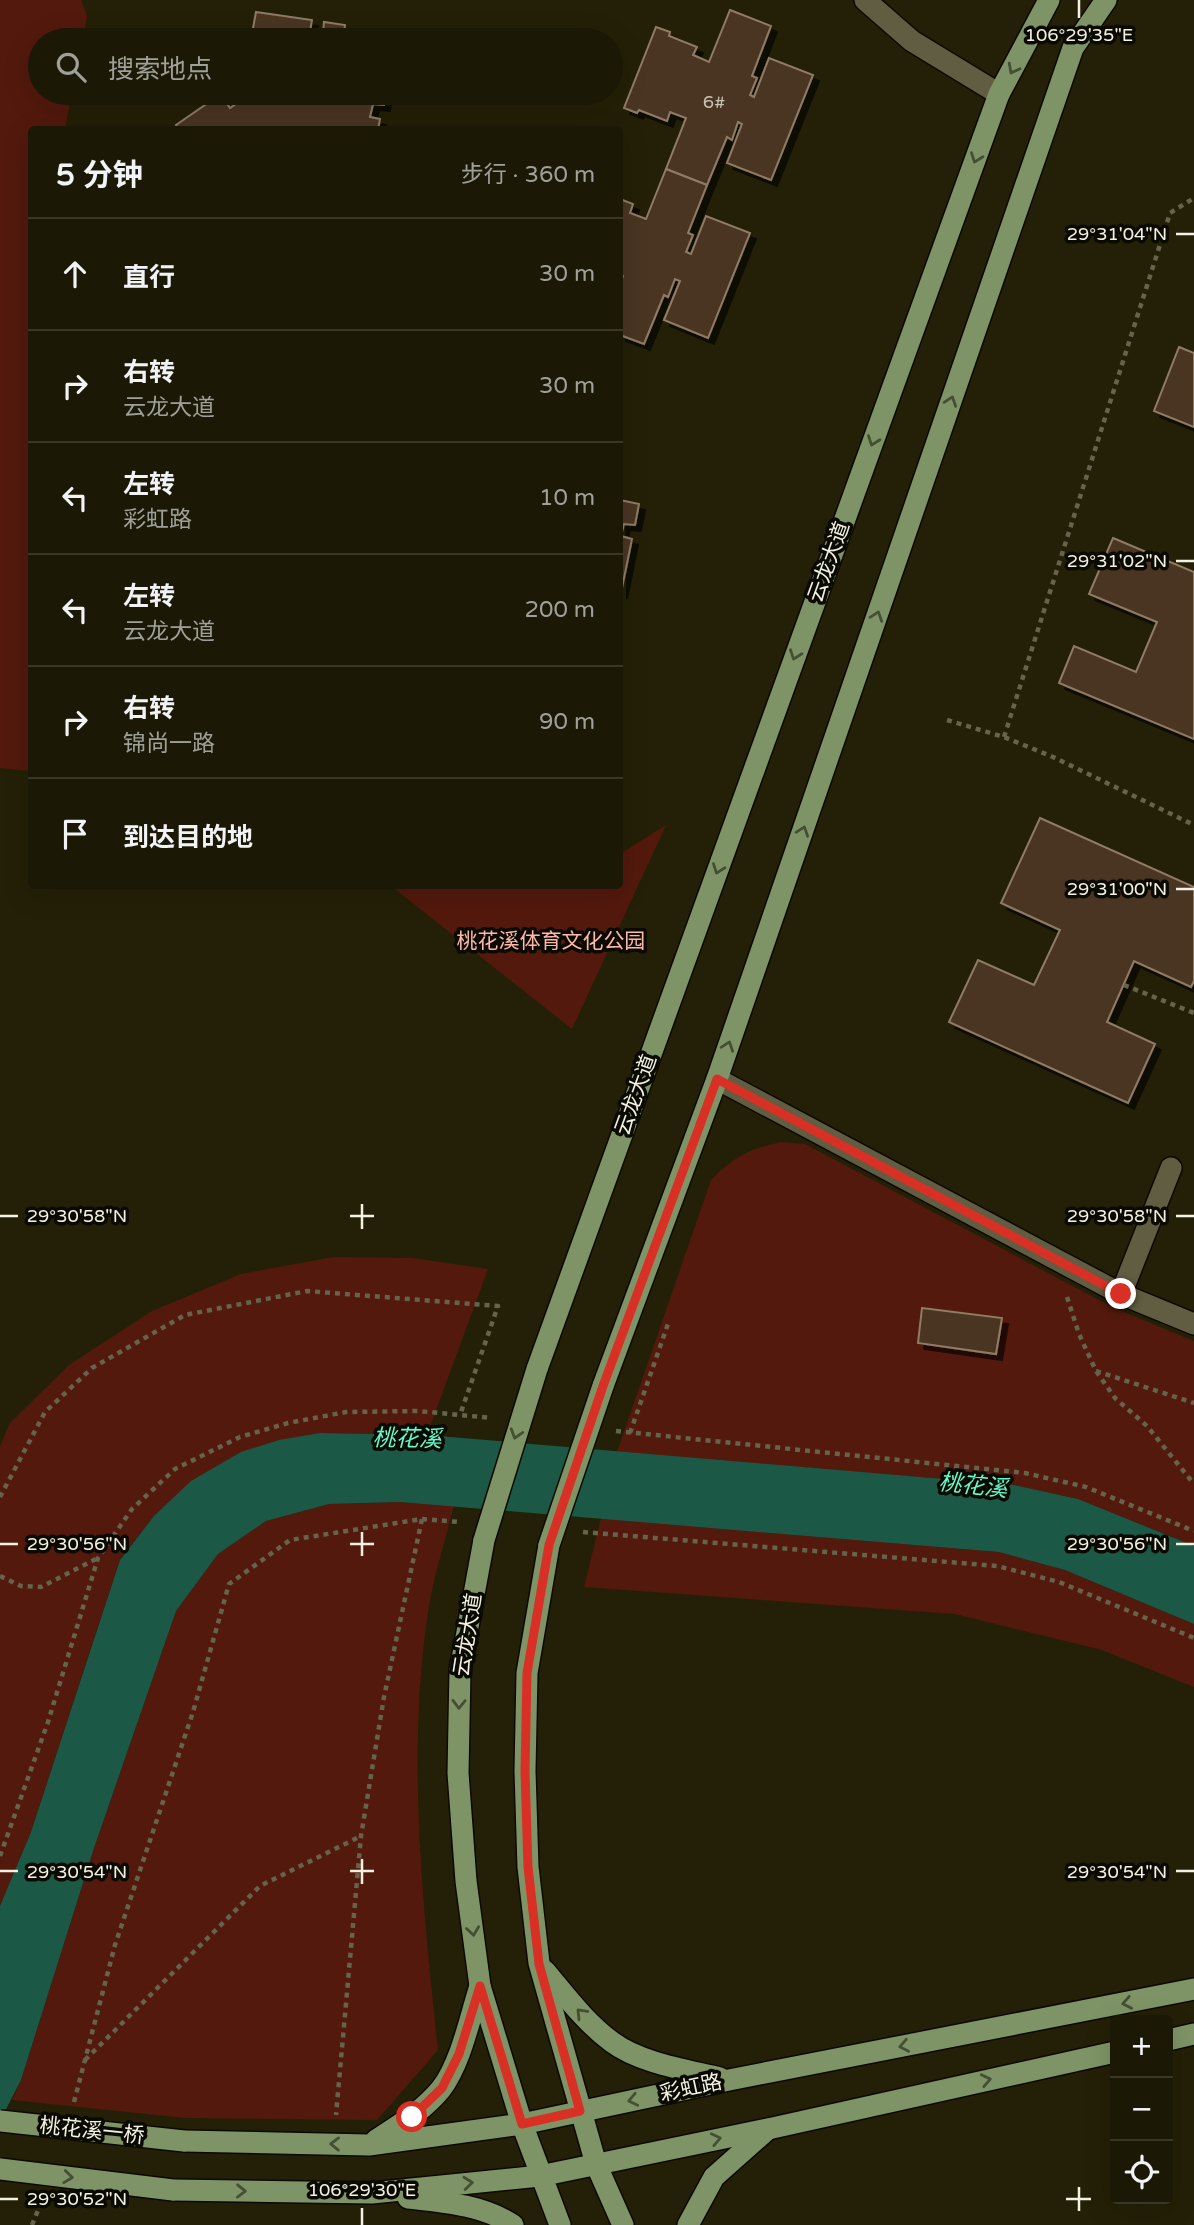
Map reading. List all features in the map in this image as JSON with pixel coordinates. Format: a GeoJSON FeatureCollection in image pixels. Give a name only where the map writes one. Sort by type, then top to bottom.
{"type":"FeatureCollection","features":[{"type":"Feature","properties":{"kind":"main road","name":"云龙大道"},"geometry":{"type":"LineString","coordinates":[[560,2225],[522,2124],[480,1986],[466,1881],[458,1773],[460,1670],[484,1540],[537,1369],[999,94],[1049,0]]}},
{"type":"Feature","properties":{"kind":"main road"},"geometry":{"type":"LineString","coordinates":[[623,2225],[596,2164],[539,1964],[528,1867],[525,1771],[527,1673],[549,1545],[603,1386],[717,1079],[1073,48],[1107,0]]}},
{"type":"Feature","properties":{"kind":"main road"},"geometry":{"type":"LineString","coordinates":[[539,1964],[579,2014],[614,2044],[660,2064],[729,2080]]}},
{"type":"Feature","properties":{"kind":"main road"},"geometry":{"type":"LineString","coordinates":[[369,2144],[412,2117],[442,2088],[459,2054],[480,1986]]}},
{"type":"Feature","properties":{"kind":"main road","name":"彩虹路"},"geometry":{"type":"LineString","coordinates":[[184,2141],[369,2144],[522,2124],[729,2080],[1194,1989]]}},
{"type":"Feature","properties":{"kind":"main road"},"geometry":{"type":"LineString","coordinates":[[1173,2039],[1194,2034]]}},
{"type":"Feature","properties":{"kind":"main road"},"geometry":{"type":"LineString","coordinates":[[0,2169],[173,2190],[372,2193],[540,2176],[768,2129],[1110,2053]]}},
{"type":"Feature","properties":{"kind":"main road","name":"桃花溪一桥"},"geometry":{"type":"LineString","coordinates":[[0,2121],[184,2141]]}},
{"type":"Feature","properties":{"kind":"main road"},"geometry":{"type":"LineString","coordinates":[[688,2225],[714,2177],[768,2129]]}},
{"type":"Feature","properties":{"kind":"main road"},"geometry":{"type":"LineString","coordinates":[[372,2193],[461,2205],[504,2219],[513,2225]]}},
{"type":"Feature","properties":{"kind":"street"},"geometry":{"type":"LineString","coordinates":[[866,0],[912,41],[999,94]]}},
{"type":"Feature","properties":{"kind":"street"},"geometry":{"type":"LineString","coordinates":[[717,1079],[1121,1294],[1194,1324]]}},
{"type":"Feature","properties":{"kind":"street"},"geometry":{"type":"LineString","coordinates":[[1121,1294],[1171,1168]]}},
{"type":"Feature","properties":{"kind":"path"},"geometry":{"type":"LineString","coordinates":[[1004,737],[1170,213],[1194,198]]}},
{"type":"Feature","properties":{"kind":"path"},"geometry":{"type":"LineString","coordinates":[[947,720],[1004,737],[1054,757],[1194,825]]}},
{"type":"Feature","properties":{"kind":"path"},"geometry":{"type":"LineString","coordinates":[[1124,985],[1194,1013]]}},
{"type":"Feature","properties":{"kind":"path"},"geometry":{"type":"LineString","coordinates":[[0,1497],[45,1412],[92,1368],[185,1315],[307,1291],[498,1306],[460,1415]]}},
{"type":"Feature","properties":{"kind":"path"},"geometry":{"type":"LineString","coordinates":[[1066,1291],[1079,1334],[1096,1371],[1115,1398],[1147,1426],[1194,1484]]}},
{"type":"Feature","properties":{"kind":"path"},"geometry":{"type":"LineString","coordinates":[[629,1433],[669,1321]]}},
{"type":"Feature","properties":{"kind":"path"},"geometry":{"type":"LineString","coordinates":[[1096,1371],[1194,1403]]}},
{"type":"Feature","properties":{"kind":"path"},"geometry":{"type":"LineString","coordinates":[[335,2120],[361,1836],[384,1697],[422,1519]]}},
{"type":"Feature","properties":{"kind":"path"},"geometry":{"type":"LineString","coordinates":[[73,2109],[115,1945],[193,1712],[229,1584],[290,1540],[422,1519],[463,1522]]}},
{"type":"Feature","properties":{"kind":"path"},"geometry":{"type":"LineString","coordinates":[[574,1531],[997,1566],[1059,1582],[1194,1638]]}},
{"type":"Feature","properties":{"kind":"path"},"geometry":{"type":"LineString","coordinates":[[0,1576],[22,1586],[41,1587],[98,1558]]}},
{"type":"Feature","properties":{"kind":"path"},"geometry":{"type":"LineString","coordinates":[[84,2061],[260,1886],[361,1836]]}},
{"type":"Feature","properties":{"kind":"path"},"geometry":{"type":"LineString","coordinates":[[32,2225],[41,2202]]}},
{"type":"Feature","properties":{"kind":"green space"},"geometry":{"type":"Polygon","coordinates":[[[0,0],[81,0],[87,16],[85,28],[28,28],[28,105],[70,105],[66,126],[28,126],[28,771],[0,768],[0,0]]]}},
{"type":"Feature","properties":{"kind":"green space","name":"桃花溪体育文化公园"},"geometry":{"type":"Polygon","coordinates":[[[666,825],[572,1029],[395,889],[623,889],[623,852],[666,825]]]}},
{"type":"Feature","properties":{"kind":"green space"},"geometry":{"type":"Polygon","coordinates":[[[781,1142],[805,1144],[1114,1308],[1194,1341],[1194,1546],[1078,1499],[1014,1485],[617,1452],[711,1180],[743,1155],[781,1142]]]}},
{"type":"Feature","properties":{"kind":"green space"},"geometry":{"type":"Polygon","coordinates":[[[333,1257],[412,1258],[488,1269],[427,1435],[320,1433],[154,1516],[120,1559],[31,1832],[0,1906],[0,1446],[10,1423],[69,1365],[152,1311],[241,1274],[333,1257]]]}},
{"type":"Feature","properties":{"kind":"green space"},"geometry":{"type":"Polygon","coordinates":[[[400,1502],[454,1505],[429,1605],[418,1727],[419,1834],[438,2050],[377,2120],[185,2118],[12,2100],[21,2080],[94,1848],[176,1611],[218,1554],[266,1521],[329,1504],[400,1502]]]}},
{"type":"Feature","properties":{"kind":"green space"},"geometry":{"type":"Polygon","coordinates":[[[601,1518],[999,1552],[1065,1570],[1194,1624],[1194,1687],[1102,1650],[955,1614],[584,1587],[601,1518]]]}},
{"type":"Feature","properties":{"kind":"water","name":"桃花溪"},"geometry":{"type":"Polygon","coordinates":[[[320,1433],[427,1435],[1014,1485],[1078,1499],[1194,1546],[1194,1624],[1065,1570],[999,1552],[400,1502],[329,1504],[266,1521],[218,1554],[176,1611],[94,1848],[21,2080],[0,2121],[0,1906],[31,1832],[120,1560],[154,1516],[191,1481],[241,1452],[279,1440],[320,1433]]]}},
{"type":"Feature","properties":{"kind":"building"},"geometry":{"type":"Polygon","coordinates":[[[730,10],[771,26],[752,76],[757,78],[750,95],[754,97],[769,58],[813,75],[771,180],[727,163],[742,124],[738,122],[732,140],[727,137],[707,185],[666,169],[686,118],[670,112],[667,121],[639,110],[637,113],[624,108],[656,27],[670,32],[669,36],[697,47],[693,55],[709,62],[730,10]]]}},
{"type":"Feature","properties":{"kind":"building"},"geometry":{"type":"Polygon","coordinates":[[[256,12],[312,20],[311,28],[253,28],[256,12]]]}},
{"type":"Feature","properties":{"kind":"building"},"geometry":{"type":"Polygon","coordinates":[[[324,22],[345,25],[345,28],[323,28],[324,22]]]}},
{"type":"Feature","properties":{"kind":"building"},"geometry":{"type":"Polygon","coordinates":[[[205,105],[228,105],[230,108],[234,105],[373,105],[370,117],[380,119],[379,126],[176,125],[205,105]]]}},
{"type":"Feature","properties":{"kind":"building"},"geometry":{"type":"Polygon","coordinates":[[[666,169],[707,185],[688,233],[693,235],[686,252],[691,254],[706,216],[750,233],[708,338],[664,320],[680,281],[675,279],[668,297],[664,295],[644,344],[623,336],[623,200],[633,204],[630,213],[646,219],[666,169]]]}},
{"type":"Feature","properties":{"kind":"building"},"geometry":{"type":"Polygon","coordinates":[[[1179,347],[1194,353],[1194,427],[1154,411],[1179,347]]]}},
{"type":"Feature","properties":{"kind":"building"},"geometry":{"type":"Polygon","coordinates":[[[623,501],[639,504],[635,525],[624,524],[623,528],[623,501]]]}},
{"type":"Feature","properties":{"kind":"building"},"geometry":{"type":"Polygon","coordinates":[[[623,537],[632,539],[623,583],[623,537]]]}},
{"type":"Feature","properties":{"kind":"building"},"geometry":{"type":"Polygon","coordinates":[[[1113,538],[1194,572],[1194,739],[1059,683],[1074,646],[1136,672],[1157,622],[1089,594],[1113,538]]]}},
{"type":"Feature","properties":{"kind":"building"},"geometry":{"type":"Polygon","coordinates":[[[1040,818],[1194,887],[1194,981],[1191,987],[1134,961],[1107,1022],[1155,1044],[1128,1103],[949,1022],[978,960],[1034,985],[1060,930],[1001,903],[1040,818]]]}},
{"type":"Feature","properties":{"kind":"building"},"geometry":{"type":"Polygon","coordinates":[[[922,1308],[1002,1318],[996,1354],[918,1343],[922,1308]]]}},
{"type":"Feature","properties":{"kind":"route"},"geometry":{"type":"LineString","coordinates":[[412,2117],[442,2088],[459,2054],[480,1986],[522,2124],[580,2111],[539,1964],[528,1867],[525,1771],[527,1673],[549,1545],[603,1386],[717,1079],[1121,1294]]}}]}
